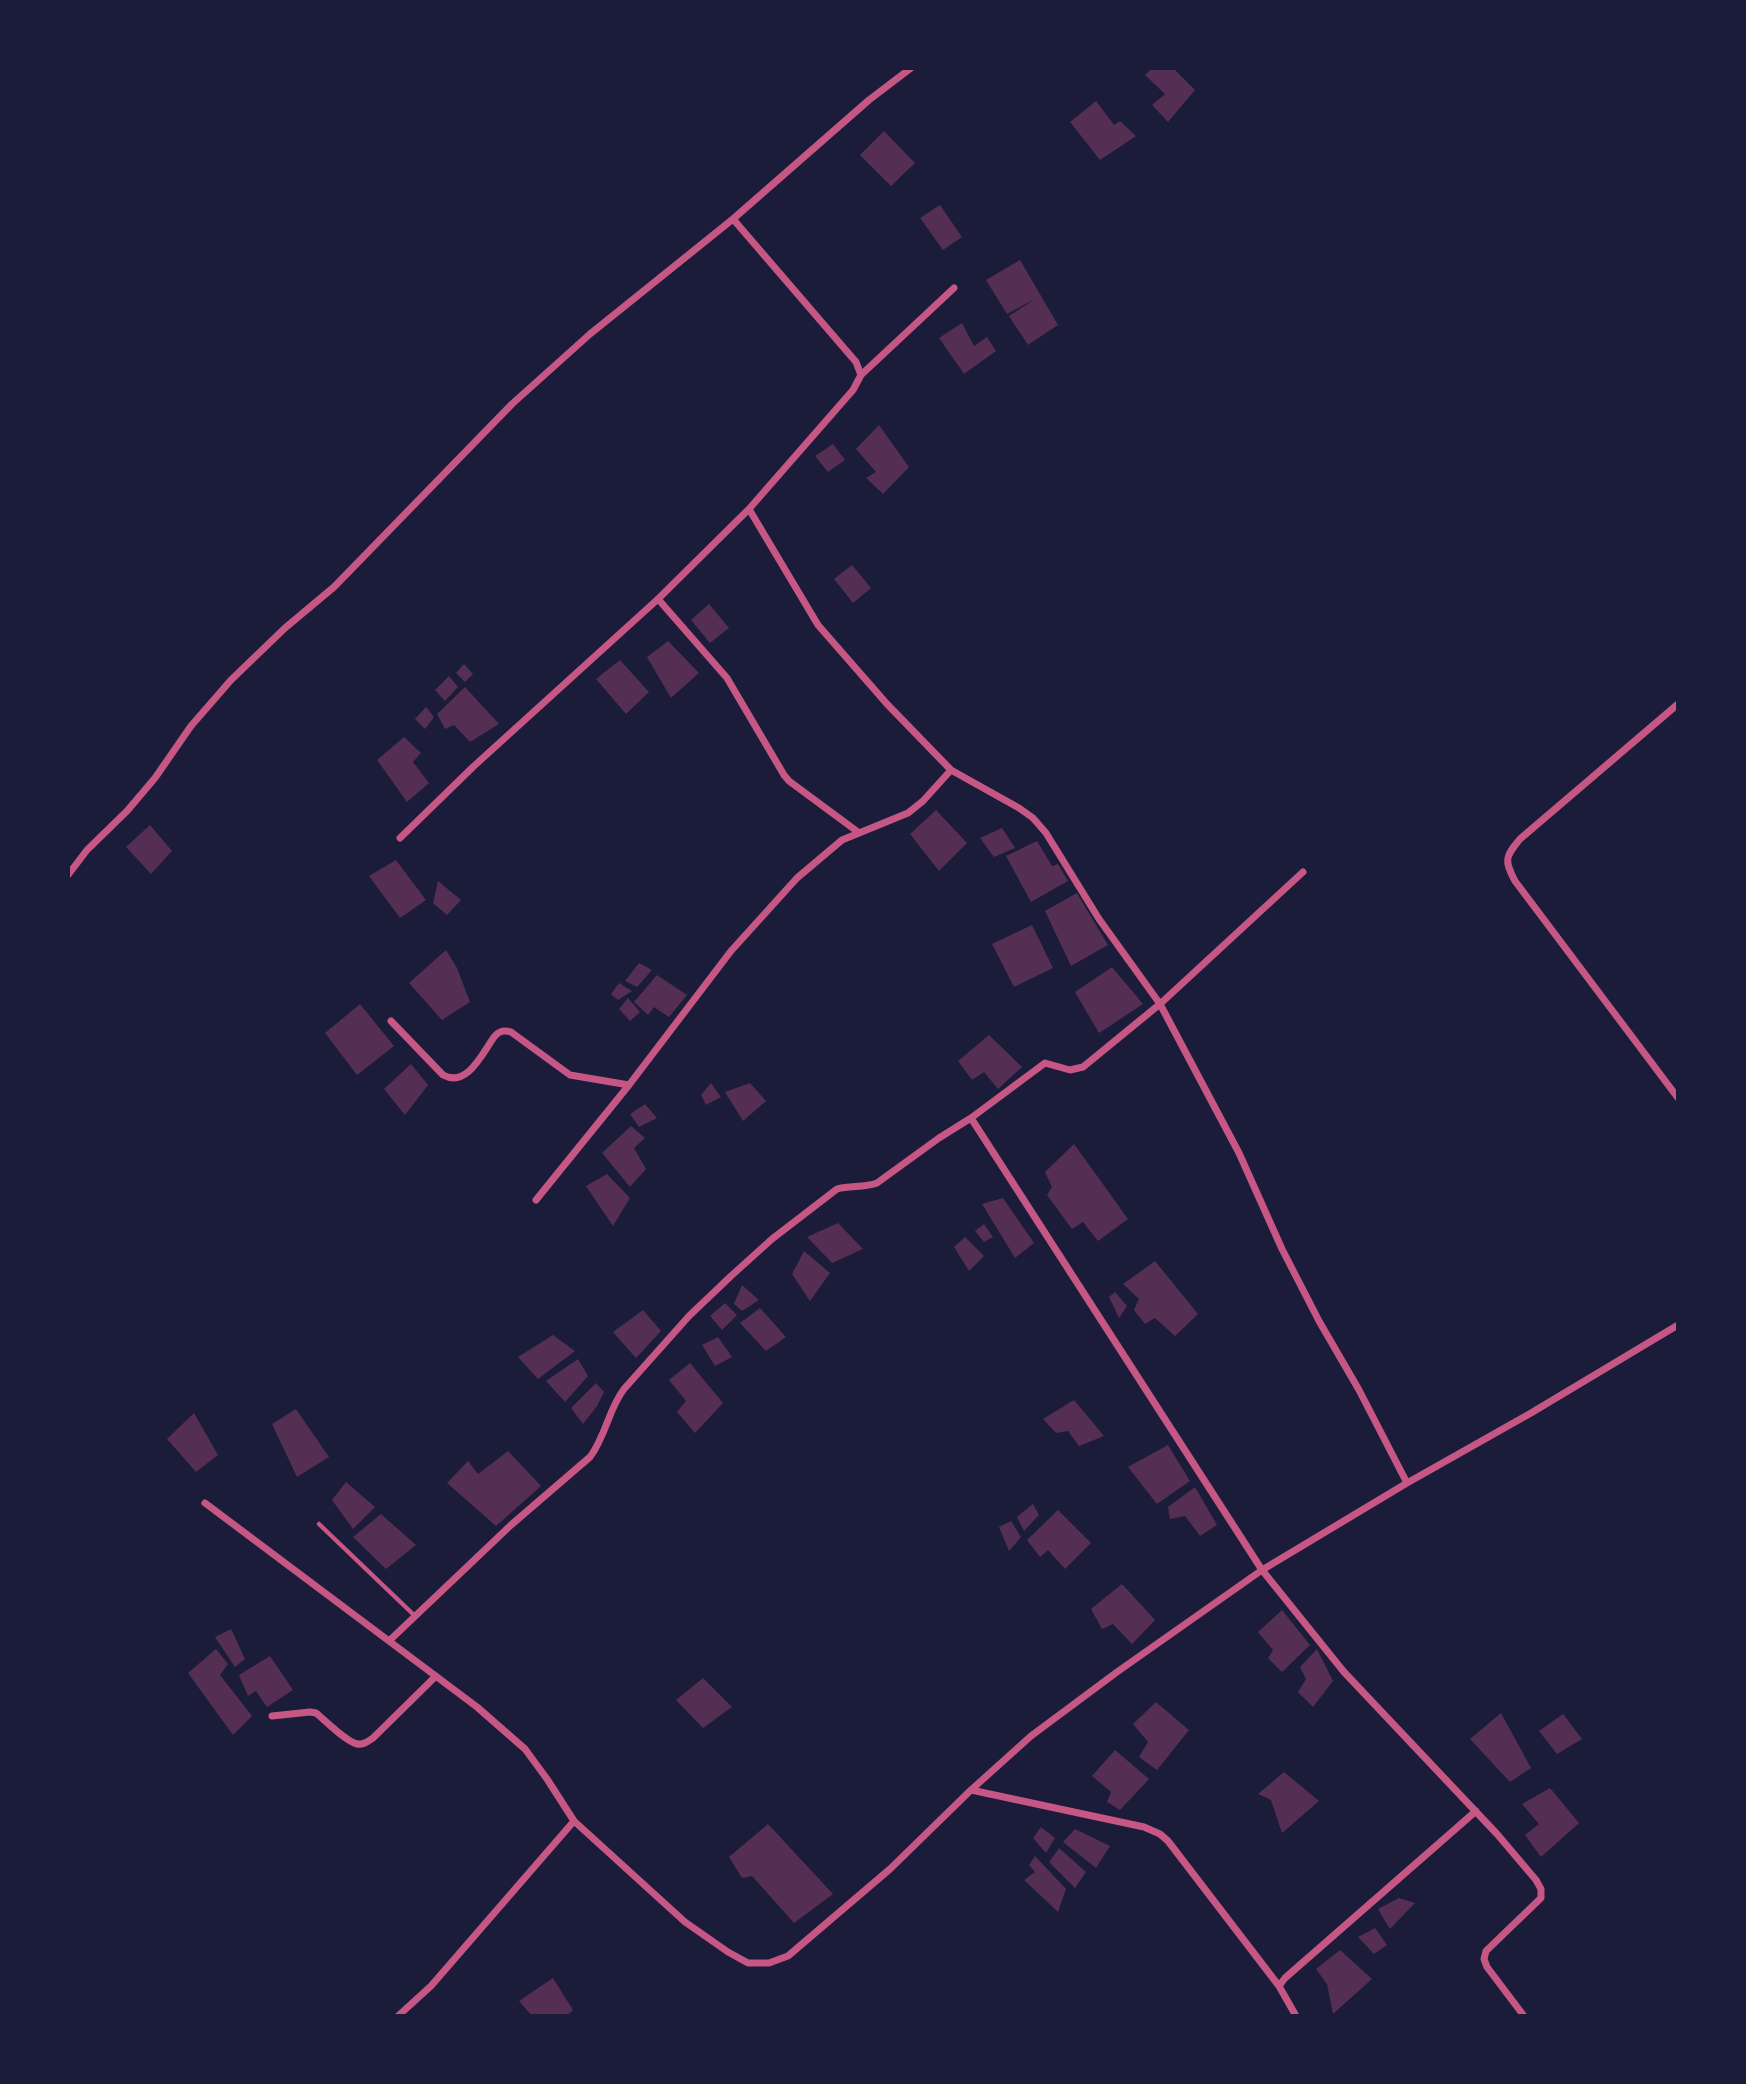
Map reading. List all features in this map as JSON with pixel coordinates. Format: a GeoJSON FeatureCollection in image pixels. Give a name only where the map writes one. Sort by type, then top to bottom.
{"type":"FeatureCollection","features":[{"type":"Feature","properties":{"kind":"street"},"geometry":{"type":"LineString","coordinates":[[68,875],[87,850],[127,811],[155,778],[191,726],[231,680],[285,628],[334,587],[512,404],[590,334],[733,219],[869,100],[911,68]]}},
{"type":"Feature","properties":{"kind":"street"},"geometry":{"type":"LineString","coordinates":[[733,219],[856,362],[861,375]]}},
{"type":"Feature","properties":{"kind":"street"},"geometry":{"type":"LineString","coordinates":[[400,838],[474,766],[658,599],[749,509],[853,390],[861,375],[954,288]]}},
{"type":"Feature","properties":{"kind":"street"},"geometry":{"type":"LineString","coordinates":[[749,509],[824,634],[887,704],[951,770],[1019,808],[1033,818],[1046,833],[1099,919],[1160,1004],[1239,1153],[1282,1249],[1406,1483]]}},
{"type":"Feature","properties":{"kind":"street"},"geometry":{"type":"LineString","coordinates":[[658,599],[727,678],[789,781],[858,832]]}},
{"type":"Feature","properties":{"kind":"street"},"geometry":{"type":"LineString","coordinates":[[1678,704],[1520,839],[1507,854],[1507,866],[1515,881],[1678,1098]]}},
{"type":"Feature","properties":{"kind":"street"},"geometry":{"type":"LineString","coordinates":[[536,1200],[629,1085],[731,951],[789,887],[842,840],[908,813],[923,801],[951,770]]}},
{"type":"Feature","properties":{"kind":"street"},"geometry":{"type":"LineString","coordinates":[[389,1641],[511,1525],[590,1457],[597,1448],[615,1400],[624,1389],[689,1317],[772,1239],[837,1189],[877,1183],[1045,1063],[1070,1070],[1083,1067],[1160,1004],[1303,872]]}},
{"type":"Feature","properties":{"kind":"street"},"geometry":{"type":"LineString","coordinates":[[391,1021],[450,1079],[467,1075],[494,1037],[504,1030],[511,1032],[570,1075],[629,1085]]}},
{"type":"Feature","properties":{"kind":"street"},"geometry":{"type":"LineString","coordinates":[[971,1118],[1262,1570],[1345,1672],[1505,1843],[1541,1889],[1541,1898],[1535,1906],[1486,1951],[1484,1959],[1487,1967],[1524,2016]]}},
{"type":"Feature","properties":{"kind":"street"},"geometry":{"type":"LineString","coordinates":[[205,1503],[477,1707],[526,1749],[574,1821],[685,1922],[748,1963],[769,1963],[788,1956],[842,1911],[890,1869],[971,1790],[1042,1728],[1262,1570],[1678,1325]]}},
{"type":"Feature","properties":{"kind":"street"},"geometry":{"type":"LineString","coordinates":[[272,1716],[316,1713],[350,1740],[364,1744],[436,1676]]}},
{"type":"Feature","properties":{"kind":"street"},"geometry":{"type":"LineString","coordinates":[[971,1790],[1144,1827],[1160,1834],[1279,1986],[1296,2016]]}},
{"type":"Feature","properties":{"kind":"street"},"geometry":{"type":"LineString","coordinates":[[1279,1986],[1293,1969],[1476,1811]]}},
{"type":"Feature","properties":{"kind":"street"},"geometry":{"type":"LineString","coordinates":[[398,2016],[431,1986],[574,1821]]}},
{"type":"Feature","properties":{"kind":"lane"},"geometry":{"type":"LineString","coordinates":[[319,1524],[415,1616]]}},
{"type":"Feature","properties":{"kind":"building"},"geometry":{"type":"Polygon","coordinates":[[[1152,68],[1173,68],[1195,90],[1168,122],[1152,105],[1165,94],[1145,75],[1152,68]]]}},
{"type":"Feature","properties":{"kind":"building"},"geometry":{"type":"Polygon","coordinates":[[[1096,101],[1114,125],[1120,121],[1136,136],[1100,160],[1070,122],[1096,101]]]}},
{"type":"Feature","properties":{"kind":"building"},"geometry":{"type":"Polygon","coordinates":[[[884,131],[915,163],[891,186],[860,155],[884,131]]]}},
{"type":"Feature","properties":{"kind":"building"},"geometry":{"type":"Polygon","coordinates":[[[940,205],[962,237],[943,250],[920,218],[940,205]]]}},
{"type":"Feature","properties":{"kind":"building"},"geometry":{"type":"Polygon","coordinates":[[[1020,260],[1058,325],[1028,345],[1009,316],[1035,299],[1007,314],[986,280],[1020,260]]]}},
{"type":"Feature","properties":{"kind":"building"},"geometry":{"type":"Polygon","coordinates":[[[962,323],[974,346],[987,337],[996,351],[964,374],[939,338],[962,323]]]}},
{"type":"Feature","properties":{"kind":"building"},"geometry":{"type":"Polygon","coordinates":[[[879,425],[909,467],[883,494],[866,478],[876,472],[856,449],[879,425]]]}},
{"type":"Feature","properties":{"kind":"building"},"geometry":{"type":"Polygon","coordinates":[[[833,444],[845,460],[828,472],[815,456],[833,444]]]}},
{"type":"Feature","properties":{"kind":"building"},"geometry":{"type":"Polygon","coordinates":[[[852,565],[871,588],[853,603],[834,579],[852,565]]]}},
{"type":"Feature","properties":{"kind":"building"},"geometry":{"type":"Polygon","coordinates":[[[709,604],[729,628],[710,643],[691,620],[709,604]]]}},
{"type":"Feature","properties":{"kind":"building"},"geometry":{"type":"Polygon","coordinates":[[[668,641],[699,673],[671,698],[647,657],[668,641]]]}},
{"type":"Feature","properties":{"kind":"building"},"geometry":{"type":"Polygon","coordinates":[[[620,660],[649,692],[626,714],[596,679],[620,660]]]}},
{"type":"Feature","properties":{"kind":"building"},"geometry":{"type":"Polygon","coordinates":[[[464,664],[473,674],[465,682],[456,673],[464,664]]]}},
{"type":"Feature","properties":{"kind":"building"},"geometry":{"type":"Polygon","coordinates":[[[449,676],[458,687],[445,701],[435,690],[449,676]]]}},
{"type":"Feature","properties":{"kind":"building"},"geometry":{"type":"Polygon","coordinates":[[[465,687],[499,724],[470,742],[454,725],[445,729],[437,714],[465,687]]]}},
{"type":"Feature","properties":{"kind":"building"},"geometry":{"type":"Polygon","coordinates":[[[426,707],[434,717],[425,729],[415,719],[426,707]]]}},
{"type":"Feature","properties":{"kind":"building"},"geometry":{"type":"Polygon","coordinates":[[[404,737],[421,753],[413,762],[429,783],[407,802],[377,760],[404,737]]]}},
{"type":"Feature","properties":{"kind":"building"},"geometry":{"type":"Polygon","coordinates":[[[936,810],[967,843],[939,871],[910,834],[936,810]]]}},
{"type":"Feature","properties":{"kind":"building"},"geometry":{"type":"Polygon","coordinates":[[[150,825],[172,851],[151,874],[126,847],[150,825]]]}},
{"type":"Feature","properties":{"kind":"building"},"geometry":{"type":"Polygon","coordinates":[[[1002,828],[1015,848],[994,857],[980,838],[1002,828]]]}},
{"type":"Feature","properties":{"kind":"building"},"geometry":{"type":"Polygon","coordinates":[[[1037,841],[1052,866],[1058,864],[1068,881],[1031,902],[1006,856],[1037,841]]]}},
{"type":"Feature","properties":{"kind":"building"},"geometry":{"type":"Polygon","coordinates":[[[396,860],[426,900],[400,918],[369,876],[396,860]]]}},
{"type":"Feature","properties":{"kind":"building"},"geometry":{"type":"Polygon","coordinates":[[[438,881],[461,900],[447,915],[433,903],[438,881]]]}},
{"type":"Feature","properties":{"kind":"building"},"geometry":{"type":"Polygon","coordinates":[[[1077,893],[1108,945],[1071,966],[1045,911],[1077,893]]]}},
{"type":"Feature","properties":{"kind":"building"},"geometry":{"type":"Polygon","coordinates":[[[1032,925],[1053,968],[1014,987],[992,944],[1032,925]]]}},
{"type":"Feature","properties":{"kind":"building"},"geometry":{"type":"Polygon","coordinates":[[[446,950],[457,968],[470,1002],[442,1020],[409,983],[446,950]]]}},
{"type":"Feature","properties":{"kind":"building"},"geometry":{"type":"Polygon","coordinates":[[[639,963],[652,970],[637,987],[625,981],[639,963]]]}},
{"type":"Feature","properties":{"kind":"building"},"geometry":{"type":"Polygon","coordinates":[[[1112,967],[1143,1004],[1099,1033],[1075,992],[1112,967]]]}},
{"type":"Feature","properties":{"kind":"building"},"geometry":{"type":"Polygon","coordinates":[[[657,975],[687,995],[669,1017],[654,1007],[648,1015],[634,1002],[657,975]]]}},
{"type":"Feature","properties":{"kind":"building"},"geometry":{"type":"Polygon","coordinates":[[[619,983],[632,991],[618,1000],[611,994],[619,983]]]}},
{"type":"Feature","properties":{"kind":"building"},"geometry":{"type":"Polygon","coordinates":[[[628,998],[640,1012],[630,1021],[619,1009],[628,998]]]}},
{"type":"Feature","properties":{"kind":"building"},"geometry":{"type":"Polygon","coordinates":[[[360,1004],[394,1046],[357,1075],[325,1033],[360,1004]]]}},
{"type":"Feature","properties":{"kind":"building"},"geometry":{"type":"Polygon","coordinates":[[[989,1035],[1022,1067],[998,1089],[984,1072],[972,1080],[958,1061],[989,1035]]]}},
{"type":"Feature","properties":{"kind":"building"},"geometry":{"type":"Polygon","coordinates":[[[411,1064],[428,1085],[405,1115],[384,1089],[411,1064]]]}},
{"type":"Feature","properties":{"kind":"building"},"geometry":{"type":"Polygon","coordinates":[[[711,1083],[721,1097],[706,1105],[701,1095],[711,1083]]]}},
{"type":"Feature","properties":{"kind":"building"},"geometry":{"type":"Polygon","coordinates":[[[750,1083],[766,1101],[743,1121],[725,1092],[750,1083]]]}},
{"type":"Feature","properties":{"kind":"building"},"geometry":{"type":"Polygon","coordinates":[[[645,1104],[657,1118],[639,1127],[630,1114],[645,1104]]]}},
{"type":"Feature","properties":{"kind":"building"},"geometry":{"type":"Polygon","coordinates":[[[631,1126],[645,1138],[634,1148],[646,1169],[630,1187],[602,1153],[631,1126]]]}},
{"type":"Feature","properties":{"kind":"building"},"geometry":{"type":"Polygon","coordinates":[[[1074,1144],[1128,1219],[1098,1241],[1083,1222],[1072,1229],[1047,1195],[1052,1187],[1045,1172],[1074,1144]]]}},
{"type":"Feature","properties":{"kind":"building"},"geometry":{"type":"Polygon","coordinates":[[[607,1174],[630,1198],[613,1226],[586,1186],[607,1174]]]}},
{"type":"Feature","properties":{"kind":"building"},"geometry":{"type":"Polygon","coordinates":[[[1003,1198],[1034,1243],[1015,1258],[982,1204],[1003,1198]]]}},
{"type":"Feature","properties":{"kind":"building"},"geometry":{"type":"Polygon","coordinates":[[[838,1223],[863,1249],[832,1263],[807,1237],[838,1223]]]}},
{"type":"Feature","properties":{"kind":"building"},"geometry":{"type":"Polygon","coordinates":[[[984,1224],[993,1237],[984,1242],[975,1231],[984,1224]]]}},
{"type":"Feature","properties":{"kind":"building"},"geometry":{"type":"Polygon","coordinates":[[[965,1237],[984,1256],[969,1271],[954,1247],[965,1237]]]}},
{"type":"Feature","properties":{"kind":"building"},"geometry":{"type":"Polygon","coordinates":[[[804,1251],[830,1273],[810,1301],[792,1274],[804,1251]]]}},
{"type":"Feature","properties":{"kind":"building"},"geometry":{"type":"Polygon","coordinates":[[[1155,1261],[1198,1314],[1175,1336],[1155,1318],[1145,1324],[1134,1310],[1139,1299],[1123,1284],[1155,1261]]]}},
{"type":"Feature","properties":{"kind":"building"},"geometry":{"type":"Polygon","coordinates":[[[742,1285],[759,1300],[742,1311],[734,1304],[742,1285]]]}},
{"type":"Feature","properties":{"kind":"building"},"geometry":{"type":"Polygon","coordinates":[[[1115,1292],[1127,1306],[1119,1318],[1109,1297],[1115,1292]]]}},
{"type":"Feature","properties":{"kind":"building"},"geometry":{"type":"Polygon","coordinates":[[[725,1303],[737,1315],[722,1330],[710,1316],[725,1303]]]}},
{"type":"Feature","properties":{"kind":"building"},"geometry":{"type":"Polygon","coordinates":[[[760,1308],[786,1337],[766,1351],[740,1323],[760,1308]]]}},
{"type":"Feature","properties":{"kind":"building"},"geometry":{"type":"Polygon","coordinates":[[[643,1310],[661,1331],[636,1358],[613,1332],[643,1310]]]}},
{"type":"Feature","properties":{"kind":"building"},"geometry":{"type":"Polygon","coordinates":[[[553,1335],[575,1351],[538,1379],[518,1357],[553,1335]]]}},
{"type":"Feature","properties":{"kind":"building"},"geometry":{"type":"Polygon","coordinates":[[[718,1337],[732,1357],[715,1366],[702,1345],[718,1337]]]}},
{"type":"Feature","properties":{"kind":"building"},"geometry":{"type":"Polygon","coordinates":[[[578,1359],[588,1376],[565,1402],[546,1381],[578,1359]]]}},
{"type":"Feature","properties":{"kind":"building"},"geometry":{"type":"Polygon","coordinates":[[[690,1363],[723,1403],[695,1433],[677,1412],[686,1401],[669,1380],[690,1363]]]}},
{"type":"Feature","properties":{"kind":"building"},"geometry":{"type":"Polygon","coordinates":[[[596,1383],[604,1392],[583,1424],[571,1408],[596,1383]]]}},
{"type":"Feature","properties":{"kind":"building"},"geometry":{"type":"Polygon","coordinates":[[[1074,1400],[1104,1436],[1079,1446],[1068,1431],[1056,1433],[1043,1419],[1074,1400]]]}},
{"type":"Feature","properties":{"kind":"building"},"geometry":{"type":"Polygon","coordinates":[[[296,1409],[329,1457],[297,1477],[272,1424],[296,1409]]]}},
{"type":"Feature","properties":{"kind":"building"},"geometry":{"type":"Polygon","coordinates":[[[194,1413],[218,1455],[196,1472],[167,1439],[194,1413]]]}},
{"type":"Feature","properties":{"kind":"building"},"geometry":{"type":"Polygon","coordinates":[[[1168,1445],[1190,1481],[1157,1504],[1128,1467],[1168,1445]]]}},
{"type":"Feature","properties":{"kind":"building"},"geometry":{"type":"Polygon","coordinates":[[[508,1451],[541,1486],[496,1526],[447,1483],[468,1461],[478,1474],[508,1451]]]}},
{"type":"Feature","properties":{"kind":"building"},"geometry":{"type":"Polygon","coordinates":[[[346,1482],[375,1507],[353,1529],[332,1500],[346,1482]]]}},
{"type":"Feature","properties":{"kind":"building"},"geometry":{"type":"Polygon","coordinates":[[[1195,1487],[1217,1525],[1200,1536],[1185,1516],[1170,1519],[1168,1507],[1195,1487]]]}},
{"type":"Feature","properties":{"kind":"building"},"geometry":{"type":"Polygon","coordinates":[[[1033,1504],[1039,1515],[1024,1531],[1017,1517],[1033,1504]]]}},
{"type":"Feature","properties":{"kind":"building"},"geometry":{"type":"Polygon","coordinates":[[[1058,1510],[1091,1543],[1065,1569],[1048,1550],[1040,1557],[1027,1540],[1058,1510]]]}},
{"type":"Feature","properties":{"kind":"building"},"geometry":{"type":"Polygon","coordinates":[[[381,1514],[416,1545],[386,1569],[353,1537],[381,1514]]]}},
{"type":"Feature","properties":{"kind":"building"},"geometry":{"type":"Polygon","coordinates":[[[1011,1521],[1021,1537],[1009,1551],[999,1527],[1011,1521]]]}},
{"type":"Feature","properties":{"kind":"building"},"geometry":{"type":"Polygon","coordinates":[[[1122,1584],[1155,1620],[1132,1644],[1113,1624],[1102,1629],[1091,1609],[1122,1584]]]}},
{"type":"Feature","properties":{"kind":"building"},"geometry":{"type":"Polygon","coordinates":[[[1282,1610],[1310,1645],[1282,1672],[1268,1658],[1273,1650],[1258,1632],[1282,1610]]]}},
{"type":"Feature","properties":{"kind":"building"},"geometry":{"type":"Polygon","coordinates":[[[231,1629],[245,1659],[235,1667],[215,1637],[231,1629]]]}},
{"type":"Feature","properties":{"kind":"building"},"geometry":{"type":"Polygon","coordinates":[[[216,1649],[228,1664],[220,1675],[252,1716],[233,1735],[188,1673],[216,1649]]]}},
{"type":"Feature","properties":{"kind":"building"},"geometry":{"type":"Polygon","coordinates":[[[1317,1649],[1333,1681],[1313,1707],[1298,1692],[1306,1679],[1300,1667],[1317,1649]]]}},
{"type":"Feature","properties":{"kind":"building"},"geometry":{"type":"Polygon","coordinates":[[[270,1656],[293,1690],[267,1707],[256,1691],[248,1696],[239,1675],[270,1656]]]}},
{"type":"Feature","properties":{"kind":"building"},"geometry":{"type":"Polygon","coordinates":[[[703,1678],[732,1707],[703,1728],[676,1700],[703,1678]]]}},
{"type":"Feature","properties":{"kind":"building"},"geometry":{"type":"Polygon","coordinates":[[[1156,1702],[1189,1730],[1157,1770],[1139,1757],[1148,1742],[1133,1724],[1156,1702]]]}},
{"type":"Feature","properties":{"kind":"building"},"geometry":{"type":"Polygon","coordinates":[[[1501,1713],[1531,1768],[1510,1782],[1470,1739],[1501,1713]]]}},
{"type":"Feature","properties":{"kind":"building"},"geometry":{"type":"Polygon","coordinates":[[[1563,1714],[1582,1739],[1557,1754],[1539,1731],[1563,1714]]]}},
{"type":"Feature","properties":{"kind":"building"},"geometry":{"type":"Polygon","coordinates":[[[1115,1750],[1149,1779],[1120,1810],[1107,1802],[1111,1792],[1092,1776],[1115,1750]]]}},
{"type":"Feature","properties":{"kind":"building"},"geometry":{"type":"Polygon","coordinates":[[[1284,1772],[1319,1801],[1282,1833],[1271,1800],[1258,1794],[1284,1772]]]}},
{"type":"Feature","properties":{"kind":"building"},"geometry":{"type":"Polygon","coordinates":[[[1550,1788],[1579,1823],[1541,1857],[1525,1835],[1539,1824],[1522,1804],[1550,1788]]]}},
{"type":"Feature","properties":{"kind":"building"},"geometry":{"type":"Polygon","coordinates":[[[768,1824],[833,1894],[794,1923],[752,1876],[742,1878],[729,1857],[768,1824]]]}},
{"type":"Feature","properties":{"kind":"building"},"geometry":{"type":"Polygon","coordinates":[[[1041,1827],[1055,1838],[1046,1853],[1033,1838],[1041,1827]]]}},
{"type":"Feature","properties":{"kind":"building"},"geometry":{"type":"Polygon","coordinates":[[[1075,1829],[1110,1846],[1096,1868],[1063,1842],[1075,1829]]]}},
{"type":"Feature","properties":{"kind":"building"},"geometry":{"type":"Polygon","coordinates":[[[1059,1848],[1086,1872],[1075,1888],[1049,1862],[1059,1848]]]}},
{"type":"Feature","properties":{"kind":"building"},"geometry":{"type":"Polygon","coordinates":[[[1035,1856],[1066,1889],[1058,1912],[1024,1880],[1035,1872],[1029,1865],[1035,1856]]]}},
{"type":"Feature","properties":{"kind":"building"},"geometry":{"type":"Polygon","coordinates":[[[1399,1898],[1415,1903],[1390,1929],[1378,1909],[1399,1898]]]}},
{"type":"Feature","properties":{"kind":"building"},"geometry":{"type":"Polygon","coordinates":[[[1375,1928],[1387,1945],[1374,1954],[1358,1937],[1375,1928]]]}},
{"type":"Feature","properties":{"kind":"building"},"geometry":{"type":"Polygon","coordinates":[[[1340,1950],[1372,1979],[1333,2014],[1327,1984],[1316,1969],[1340,1950]]]}},
{"type":"Feature","properties":{"kind":"building"},"geometry":{"type":"Polygon","coordinates":[[[553,1978],[573,2010],[566,2016],[532,2016],[519,2001],[553,1978]]]}}]}
